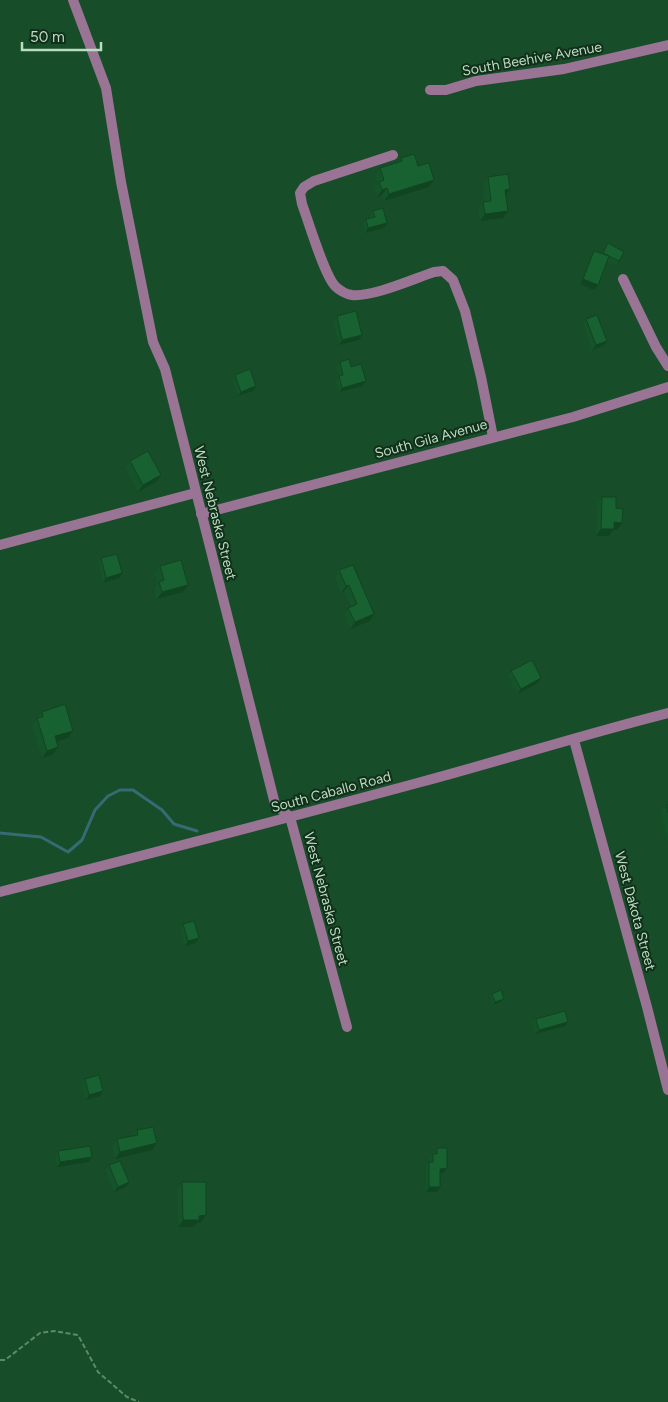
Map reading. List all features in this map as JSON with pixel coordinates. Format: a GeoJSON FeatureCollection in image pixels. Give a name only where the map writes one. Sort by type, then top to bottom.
{"type":"FeatureCollection","features":[{"type":"Feature","properties":{"kind":"street","name":"West Nebraska Street"},"geometry":{"type":"LineString","coordinates":[[73,0],[106,88],[121,182],[153,342],[165,369],[275,804],[290,817],[347,1027]]}},
{"type":"Feature","properties":{"kind":"street","name":"South Beehive Avenue"},"geometry":{"type":"LineString","coordinates":[[430,90],[446,90],[476,81],[564,69],[668,45]]}},
{"type":"Feature","properties":{"kind":"street"},"geometry":{"type":"LineString","coordinates":[[393,155],[304,186],[300,193],[302,204],[327,273],[334,285],[342,292],[352,295],[369,294],[434,272],[443,271],[453,280],[465,311],[494,437]]}},
{"type":"Feature","properties":{"kind":"street"},"geometry":{"type":"LineString","coordinates":[[622,279],[668,366]]}},
{"type":"Feature","properties":{"kind":"street","name":"South Gila Avenue"},"geometry":{"type":"LineString","coordinates":[[201,514],[573,417],[668,387]]}},
{"type":"Feature","properties":{"kind":"street"},"geometry":{"type":"LineString","coordinates":[[0,545],[195,493]]}},
{"type":"Feature","properties":{"kind":"street","name":"South Caballo Road"},"geometry":{"type":"LineString","coordinates":[[0,892],[290,817],[668,713]]}},
{"type":"Feature","properties":{"kind":"street","name":"West Dakota Street"},"geometry":{"type":"LineString","coordinates":[[574,740],[668,1090]]}},
{"type":"Feature","properties":{"kind":"path"},"geometry":{"type":"LineString","coordinates":[[0,1360],[5,1360],[40,1333],[54,1331],[78,1334],[98,1372],[127,1397],[139,1402]]}},
{"type":"Feature","properties":{"kind":"building"},"geometry":{"type":"Polygon","coordinates":[[[414,154],[418,166],[429,163],[434,180],[389,194],[387,188],[382,190],[379,182],[384,180],[380,168],[402,161],[401,158],[414,154]]]}},
{"type":"Feature","properties":{"kind":"building"},"geometry":{"type":"Polygon","coordinates":[[[508,174],[510,189],[505,190],[508,211],[485,214],[483,202],[491,201],[488,177],[508,174]]]}},
{"type":"Feature","properties":{"kind":"building"},"geometry":{"type":"Polygon","coordinates":[[[383,208],[387,223],[368,228],[366,219],[375,217],[373,211],[383,208]]]}},
{"type":"Feature","properties":{"kind":"building"},"geometry":{"type":"Polygon","coordinates":[[[608,243],[624,252],[619,261],[603,253],[608,243]]]}},
{"type":"Feature","properties":{"kind":"building"},"geometry":{"type":"Polygon","coordinates":[[[594,251],[609,256],[598,285],[583,279],[594,251]]]}},
{"type":"Feature","properties":{"kind":"building"},"geometry":{"type":"Polygon","coordinates":[[[356,311],[362,335],[342,340],[337,316],[356,311]]]}},
{"type":"Feature","properties":{"kind":"building"},"geometry":{"type":"Polygon","coordinates":[[[597,315],[607,341],[596,345],[586,319],[597,315]]]}},
{"type":"Feature","properties":{"kind":"building"},"geometry":{"type":"Polygon","coordinates":[[[349,359],[351,367],[361,364],[366,381],[342,388],[339,376],[343,375],[340,362],[349,359]]]}},
{"type":"Feature","properties":{"kind":"building"},"geometry":{"type":"Polygon","coordinates":[[[250,369],[256,386],[241,392],[235,375],[250,369]]]}},
{"type":"Feature","properties":{"kind":"building"},"geometry":{"type":"Polygon","coordinates":[[[148,451],[161,475],[143,485],[130,461],[148,451]]]}},
{"type":"Feature","properties":{"kind":"building"},"geometry":{"type":"Polygon","coordinates":[[[602,497],[616,497],[616,508],[623,509],[622,523],[614,522],[614,529],[601,529],[602,497]]]}},
{"type":"Feature","properties":{"kind":"building"},"geometry":{"type":"Polygon","coordinates":[[[117,554],[122,573],[106,578],[101,558],[117,554]]]}},
{"type":"Feature","properties":{"kind":"building"},"geometry":{"type":"Polygon","coordinates":[[[181,560],[188,585],[162,592],[159,582],[164,580],[160,566],[181,560]]]}},
{"type":"Feature","properties":{"kind":"building"},"geometry":{"type":"Polygon","coordinates":[[[353,565],[374,614],[355,622],[348,608],[357,604],[349,585],[346,586],[339,570],[353,565]]]}},
{"type":"Feature","properties":{"kind":"building"},"geometry":{"type":"Polygon","coordinates":[[[532,660],[541,678],[521,689],[511,671],[532,660]]]}},
{"type":"Feature","properties":{"kind":"building"},"geometry":{"type":"Polygon","coordinates":[[[65,704],[73,731],[55,736],[58,747],[47,751],[37,718],[43,717],[42,712],[65,704]]]}},
{"type":"Feature","properties":{"kind":"building"},"geometry":{"type":"Polygon","coordinates":[[[194,921],[199,938],[188,941],[183,924],[194,921]]]}},
{"type":"Feature","properties":{"kind":"building"},"geometry":{"type":"Polygon","coordinates":[[[501,990],[504,999],[495,1002],[492,994],[501,990]]]}},
{"type":"Feature","properties":{"kind":"building"},"geometry":{"type":"Polygon","coordinates":[[[565,1011],[568,1022],[539,1030],[536,1019],[565,1011]]]}},
{"type":"Feature","properties":{"kind":"building"},"geometry":{"type":"Polygon","coordinates":[[[99,1075],[103,1091],[89,1095],[85,1079],[99,1075]]]}},
{"type":"Feature","properties":{"kind":"building"},"geometry":{"type":"Polygon","coordinates":[[[153,1127],[157,1143],[120,1152],[117,1139],[138,1135],[137,1130],[153,1127]]]}},
{"type":"Feature","properties":{"kind":"building"},"geometry":{"type":"Polygon","coordinates":[[[90,1146],[92,1157],[60,1162],[58,1151],[90,1146]]]}},
{"type":"Feature","properties":{"kind":"building"},"geometry":{"type":"Polygon","coordinates":[[[437,1148],[447,1148],[447,1168],[440,1169],[440,1187],[429,1187],[429,1162],[433,1162],[433,1154],[437,1154],[437,1148]]]}},
{"type":"Feature","properties":{"kind":"building"},"geometry":{"type":"Polygon","coordinates":[[[120,1161],[129,1182],[118,1187],[109,1165],[120,1161]]]}},
{"type":"Feature","properties":{"kind":"building"},"geometry":{"type":"Polygon","coordinates":[[[182,1182],[206,1182],[206,1215],[199,1216],[199,1220],[183,1220],[182,1182]]]}},
{"type":"Feature","properties":{"kind":"waterway"},"geometry":{"type":"LineString","coordinates":[[0,833],[41,837],[68,852],[82,840],[95,810],[108,796],[120,790],[133,790],[162,810],[174,824],[197,831]]}}]}
